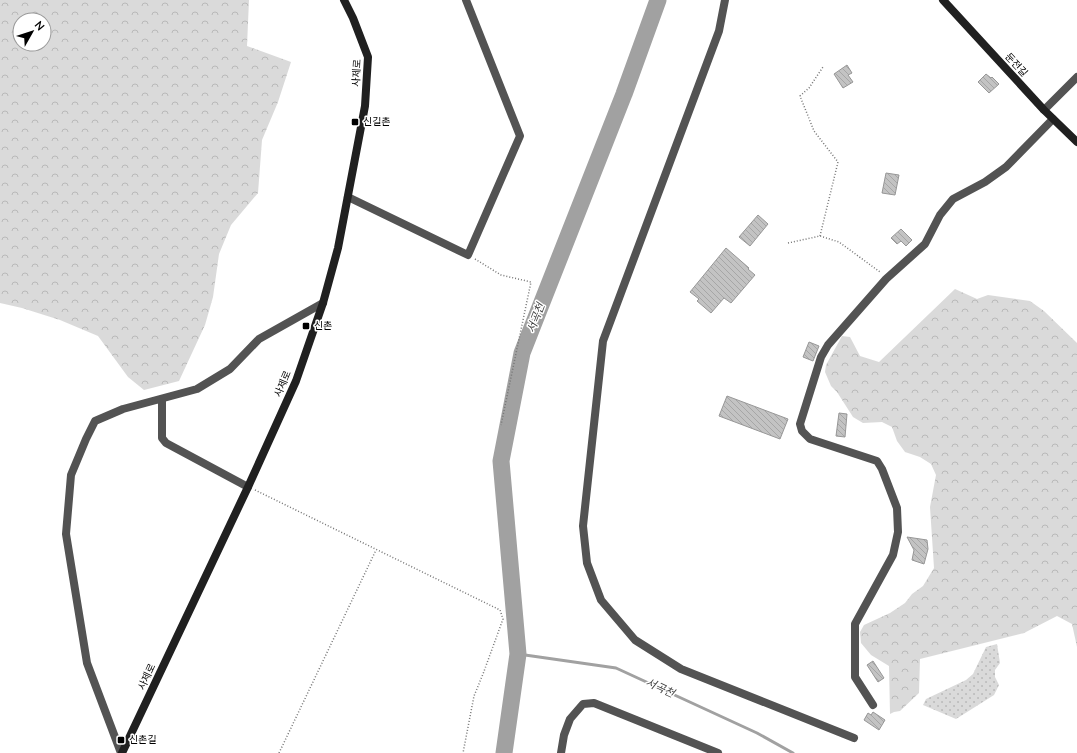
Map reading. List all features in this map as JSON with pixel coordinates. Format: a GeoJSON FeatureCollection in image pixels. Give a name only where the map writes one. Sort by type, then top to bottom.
{"type":"FeatureCollection","features":[{"type":"Feature","properties":{"kind":"street","name":"사제로"},"geometry":{"type":"LineString","coordinates":[[122,753],[296,381],[324,302],[338,248],[365,106],[368,57],[353,18],[344,0]]}},
{"type":"Feature","properties":{"kind":"street"},"geometry":{"type":"LineString","coordinates":[[348,197],[468,255],[520,136],[466,0]]}},
{"type":"Feature","properties":{"kind":"street"},"geometry":{"type":"LineString","coordinates":[[725,0],[719,31],[603,341],[583,526],[587,563],[601,600],[635,640],[682,669],[854,738]]}},
{"type":"Feature","properties":{"kind":"street","name":"둔전길"},"geometry":{"type":"LineString","coordinates":[[943,0],[1044,110],[1077,142]]}},
{"type":"Feature","properties":{"kind":"street"},"geometry":{"type":"LineString","coordinates":[[1044,110],[1077,77]]}},
{"type":"Feature","properties":{"kind":"street"},"geometry":{"type":"LineString","coordinates":[[873,705],[855,677],[854,624],[893,555],[898,532],[897,508],[882,469],[877,461],[810,439],[802,431],[800,424],[821,357],[828,345],[888,278],[925,244],[940,215],[953,199],[985,182],[1006,167],[1053,119]]}},
{"type":"Feature","properties":{"kind":"street"},"geometry":{"type":"LineString","coordinates":[[122,753],[87,663],[66,534],[71,475],[86,439],[95,421],[123,409],[197,389],[230,369],[259,338],[324,302]]}},
{"type":"Feature","properties":{"kind":"street"},"geometry":{"type":"LineString","coordinates":[[162,399],[162,438],[166,443],[248,486]]}},
{"type":"Feature","properties":{"kind":"street"},"geometry":{"type":"LineString","coordinates":[[561,753],[564,735],[570,719],[583,704],[594,703],[718,753]]}},
{"type":"Feature","properties":{"kind":"path"},"geometry":{"type":"LineString","coordinates":[[820,236],[838,162],[814,131],[800,96],[809,88],[823,67]]}},
{"type":"Feature","properties":{"kind":"path"},"geometry":{"type":"LineString","coordinates":[[788,243],[820,236],[839,242],[888,278]]}},
{"type":"Feature","properties":{"kind":"path"},"geometry":{"type":"LineString","coordinates":[[468,255],[501,275],[531,282],[501,425]]}},
{"type":"Feature","properties":{"kind":"path"},"geometry":{"type":"LineString","coordinates":[[248,486],[500,610],[503,619],[474,696],[462,753]]}},
{"type":"Feature","properties":{"kind":"path"},"geometry":{"type":"LineString","coordinates":[[279,753],[376,550]]}},
{"type":"Feature","properties":{"kind":"green space"},"geometry":{"type":"Polygon","coordinates":[[[0,0],[249,0],[247,46],[291,62],[278,102],[262,140],[258,193],[231,225],[219,254],[213,297],[205,325],[179,381],[144,390],[128,377],[98,336],[60,320],[0,303],[0,0]]]}},
{"type":"Feature","properties":{"kind":"green space"},"geometry":{"type":"Polygon","coordinates":[[[955,289],[977,299],[988,295],[1030,301],[1044,311],[1077,343],[1077,647],[1072,624],[1057,616],[1024,633],[920,659],[919,693],[900,711],[890,714],[889,666],[871,655],[861,643],[860,632],[864,625],[890,613],[905,603],[912,594],[923,586],[934,568],[930,507],[936,475],[931,464],[920,457],[905,452],[897,441],[892,427],[882,422],[863,423],[853,417],[837,392],[831,386],[825,372],[826,365],[842,336],[850,337],[860,356],[879,362],[955,289]]]}},
{"type":"Feature","properties":{"kind":"green space"},"geometry":{"type":"Polygon","coordinates":[[[997,644],[1000,663],[995,670],[995,677],[999,685],[994,695],[956,719],[923,705],[926,699],[966,680],[973,674],[986,647],[997,644]]]}},
{"type":"Feature","properties":{"kind":"building"},"geometry":{"type":"Polygon","coordinates":[[[847,65],[852,73],[848,75],[853,82],[843,88],[834,74],[847,65]]]}},
{"type":"Feature","properties":{"kind":"building"},"geometry":{"type":"Polygon","coordinates":[[[986,74],[991,78],[992,77],[999,84],[989,93],[978,82],[986,74]]]}},
{"type":"Feature","properties":{"kind":"building"},"geometry":{"type":"Polygon","coordinates":[[[886,173],[899,175],[895,195],[882,193],[886,173]]]}},
{"type":"Feature","properties":{"kind":"building"},"geometry":{"type":"Polygon","coordinates":[[[758,215],[768,224],[750,246],[739,237],[758,215]]]}},
{"type":"Feature","properties":{"kind":"building"},"geometry":{"type":"Polygon","coordinates":[[[901,229],[912,240],[906,246],[901,241],[897,244],[891,238],[901,229]]]}},
{"type":"Feature","properties":{"kind":"building"},"geometry":{"type":"Polygon","coordinates":[[[726,248],[755,275],[731,303],[724,298],[711,313],[697,301],[699,299],[690,292],[726,248]]]}},
{"type":"Feature","properties":{"kind":"building"},"geometry":{"type":"Polygon","coordinates":[[[809,342],[819,346],[813,361],[803,357],[809,342]]]}},
{"type":"Feature","properties":{"kind":"building"},"geometry":{"type":"Polygon","coordinates":[[[727,396],[788,419],[780,439],[719,416],[727,396]]]}},
{"type":"Feature","properties":{"kind":"building"},"geometry":{"type":"Polygon","coordinates":[[[839,413],[847,414],[845,437],[836,436],[839,413]]]}},
{"type":"Feature","properties":{"kind":"building"},"geometry":{"type":"Polygon","coordinates":[[[907,537],[927,540],[928,549],[924,564],[912,560],[914,550],[907,537]]]}},
{"type":"Feature","properties":{"kind":"building"},"geometry":{"type":"Polygon","coordinates":[[[873,661],[884,678],[878,682],[867,665],[873,661]]]}},
{"type":"Feature","properties":{"kind":"building"},"geometry":{"type":"Polygon","coordinates":[[[873,712],[885,720],[879,730],[864,720],[868,713],[871,715],[873,712]]]}},
{"type":"Feature","properties":{"kind":"waterway","name":"서곡천"},"geometry":{"type":"LineString","coordinates":[[504,753],[518,654],[501,461],[522,353],[624,94],[658,0]]}},
{"type":"Feature","properties":{"kind":"waterway","name":"서곡천"},"geometry":{"type":"LineString","coordinates":[[518,654],[616,668],[757,733],[793,753]]}},
{"type":"Feature","properties":{"kind":"place","name":"신길촌"},"geometry":{"type":"Point","coordinates":[355,122]}},
{"type":"Feature","properties":{"kind":"place","name":"신촌"},"geometry":{"type":"Point","coordinates":[306,326]}},
{"type":"Feature","properties":{"kind":"place","name":"신촌길"},"geometry":{"type":"Point","coordinates":[121,740]}}]}
